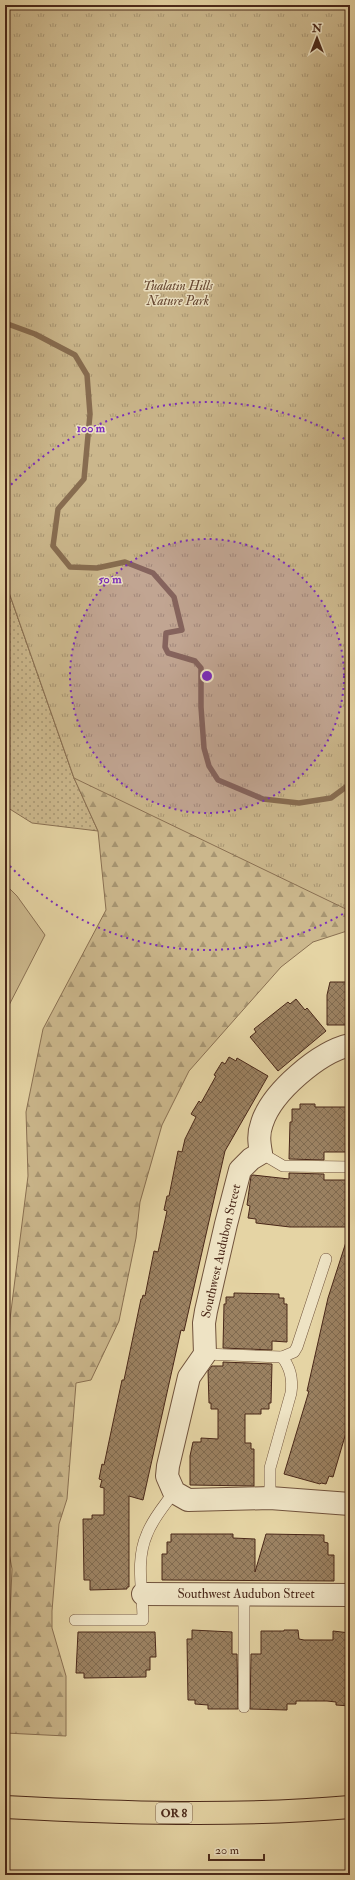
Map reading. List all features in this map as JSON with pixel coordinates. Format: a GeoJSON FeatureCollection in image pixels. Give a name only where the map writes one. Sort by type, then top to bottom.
{"type":"FeatureCollection","features":[{"type":"Feature","properties":{"kind":"main road","name":"OR 8"},"geometry":{"type":"LineString","coordinates":[[5,1807],[112,1813],[166,1813],[275,1811],[350,1807]]}},
{"type":"Feature","properties":{"kind":"street"},"geometry":{"type":"LineString","coordinates":[[261,1153],[258,1140],[262,1121],[282,1092],[319,1059],[330,1052],[350,1045]]}},
{"type":"Feature","properties":{"kind":"street","name":"Southwest Audubon Street"},"geometry":{"type":"LineString","coordinates":[[205,1354],[204,1323],[206,1311],[240,1170],[251,1159],[261,1153]]}},
{"type":"Feature","properties":{"kind":"street"},"geometry":{"type":"LineString","coordinates":[[205,1354],[189,1377],[168,1466],[167,1476],[174,1492],[188,1500],[270,1498],[350,1504]]}},
{"type":"Feature","properties":{"kind":"street","name":"Southwest Audubon Street"},"geometry":{"type":"LineString","coordinates":[[143,1594],[350,1595]]}},
{"type":"Feature","properties":{"kind":"lane"},"geometry":{"type":"LineString","coordinates":[[261,1153],[283,1166],[350,1167]]}},
{"type":"Feature","properties":{"kind":"lane"},"geometry":{"type":"LineString","coordinates":[[205,1354],[282,1357],[294,1352],[297,1347],[326,1259]]}},
{"type":"Feature","properties":{"kind":"lane"},"geometry":{"type":"LineString","coordinates":[[270,1498],[270,1468],[291,1394],[292,1384],[290,1370],[282,1357]]}},
{"type":"Feature","properties":{"kind":"lane"},"geometry":{"type":"LineString","coordinates":[[75,1620],[143,1620],[143,1594],[140,1574],[143,1546],[153,1522],[174,1492]]}},
{"type":"Feature","properties":{"kind":"lane"},"geometry":{"type":"LineString","coordinates":[[244,1594],[244,1707]]}},
{"type":"Feature","properties":{"kind":"green space","name":"Tualatin Hills Nature Park"},"geometry":{"type":"Polygon","coordinates":[[[5,5],[350,5],[350,911],[74,778],[5,581],[5,5]]]}},
{"type":"Feature","properties":{"kind":"green space"},"geometry":{"type":"Polygon","coordinates":[[[5,399],[350,901],[350,930],[313,942],[281,967],[189,1071],[162,1125],[140,1202],[136,1238],[119,1321],[91,1380],[76,1383],[67,1499],[59,1524],[52,1611],[52,1628],[66,1676],[66,1736],[5,1733],[12,1569],[5,1531],[5,1441],[10,1319],[28,1176],[26,1112],[43,1029],[106,910],[98,831],[74,778],[5,581],[5,399]]]}},
{"type":"Feature","properties":{"kind":"green space"},"geometry":{"type":"Polygon","coordinates":[[[5,581],[74,778],[98,831],[32,823],[5,806],[5,581]]]}},
{"type":"Feature","properties":{"kind":"green space"},"geometry":{"type":"Polygon","coordinates":[[[5,884],[17,896],[45,935],[5,1013],[5,884]]]}},
{"type":"Feature","properties":{"kind":"building"},"geometry":{"type":"Polygon","coordinates":[[[330,982],[350,982],[350,1025],[327,1025],[327,995],[330,982]]]}},
{"type":"Feature","properties":{"kind":"building"},"geometry":{"type":"Polygon","coordinates":[[[296,999],[305,1010],[307,1008],[326,1031],[278,1071],[250,1037],[256,1032],[254,1029],[288,1002],[290,1004],[296,999]]]}},
{"type":"Feature","properties":{"kind":"building"},"geometry":{"type":"Polygon","coordinates":[[[229,1057],[236,1061],[237,1058],[268,1076],[225,1151],[184,1331],[181,1330],[143,1500],[129,1496],[129,1587],[127,1587],[127,1589],[90,1590],[90,1580],[84,1580],[83,1519],[92,1519],[92,1515],[104,1515],[104,1488],[100,1487],[102,1480],[99,1479],[102,1464],[104,1465],[141,1299],[143,1295],[145,1296],[154,1251],[158,1252],[167,1211],[164,1210],[167,1196],[169,1196],[178,1151],[182,1152],[185,1139],[196,1117],[191,1114],[199,1101],[201,1103],[222,1062],[225,1064],[229,1057]]]}},
{"type":"Feature","properties":{"kind":"building"},"geometry":{"type":"Polygon","coordinates":[[[300,1104],[315,1104],[315,1107],[350,1107],[350,1152],[324,1152],[324,1160],[289,1159],[290,1122],[292,1122],[292,1109],[300,1109],[300,1104]]]}},
{"type":"Feature","properties":{"kind":"building"},"geometry":{"type":"Polygon","coordinates":[[[289,1173],[324,1174],[324,1180],[350,1180],[350,1227],[290,1227],[256,1223],[256,1219],[248,1218],[250,1206],[247,1205],[251,1176],[289,1179],[289,1173]]]}},
{"type":"Feature","properties":{"kind":"building"},"geometry":{"type":"Polygon","coordinates":[[[347,1239],[350,1239],[350,1395],[346,1418],[350,1419],[333,1477],[329,1476],[326,1484],[320,1484],[284,1474],[309,1391],[307,1391],[328,1298],[347,1239]]]}},
{"type":"Feature","properties":{"kind":"building"},"geometry":{"type":"Polygon","coordinates":[[[234,1293],[279,1294],[279,1298],[284,1298],[284,1304],[287,1304],[287,1342],[272,1341],[272,1350],[223,1348],[224,1304],[226,1304],[226,1297],[234,1297],[234,1293]]]}},
{"type":"Feature","properties":{"kind":"building"},"geometry":{"type":"Polygon","coordinates":[[[223,1362],[272,1364],[271,1403],[269,1403],[269,1409],[261,1409],[261,1414],[245,1414],[245,1443],[251,1443],[251,1449],[254,1449],[254,1486],[190,1485],[190,1456],[193,1442],[201,1442],[201,1438],[218,1439],[218,1409],[211,1409],[211,1403],[209,1403],[208,1371],[212,1366],[223,1366],[223,1362]]]}},
{"type":"Feature","properties":{"kind":"building"},"geometry":{"type":"Polygon","coordinates":[[[171,1534],[233,1534],[233,1538],[255,1539],[255,1572],[266,1534],[324,1535],[324,1542],[328,1543],[328,1555],[334,1555],[334,1581],[162,1580],[162,1554],[167,1554],[167,1542],[171,1542],[171,1534]]]}},
{"type":"Feature","properties":{"kind":"building"},"geometry":{"type":"Polygon","coordinates":[[[192,1630],[232,1632],[232,1654],[237,1654],[238,1709],[208,1709],[208,1705],[195,1704],[195,1700],[188,1700],[187,1639],[192,1639],[192,1630]]]}},
{"type":"Feature","properties":{"kind":"building"},"geometry":{"type":"Polygon","coordinates":[[[298,1630],[299,1639],[304,1640],[333,1640],[333,1631],[350,1633],[350,1706],[336,1705],[336,1702],[327,1701],[296,1701],[296,1704],[287,1704],[287,1710],[250,1709],[251,1654],[261,1654],[261,1631],[298,1630]]]}},
{"type":"Feature","properties":{"kind":"building"},"geometry":{"type":"Polygon","coordinates":[[[78,1632],[155,1632],[156,1657],[150,1657],[150,1670],[146,1670],[146,1677],[84,1678],[84,1673],[76,1673],[78,1632]]]}},
{"type":"Feature","properties":{"kind":"waterway"},"geometry":{"type":"LineString","coordinates":[[5,323],[35,334],[75,355],[87,375],[90,414],[84,479],[58,509],[53,546],[70,567],[97,568],[125,562],[153,573],[174,597],[182,630],[166,633],[165,647],[168,653],[195,661],[201,668],[201,707],[204,748],[209,766],[218,780],[263,799],[299,803],[331,798],[350,784]]}}]}
